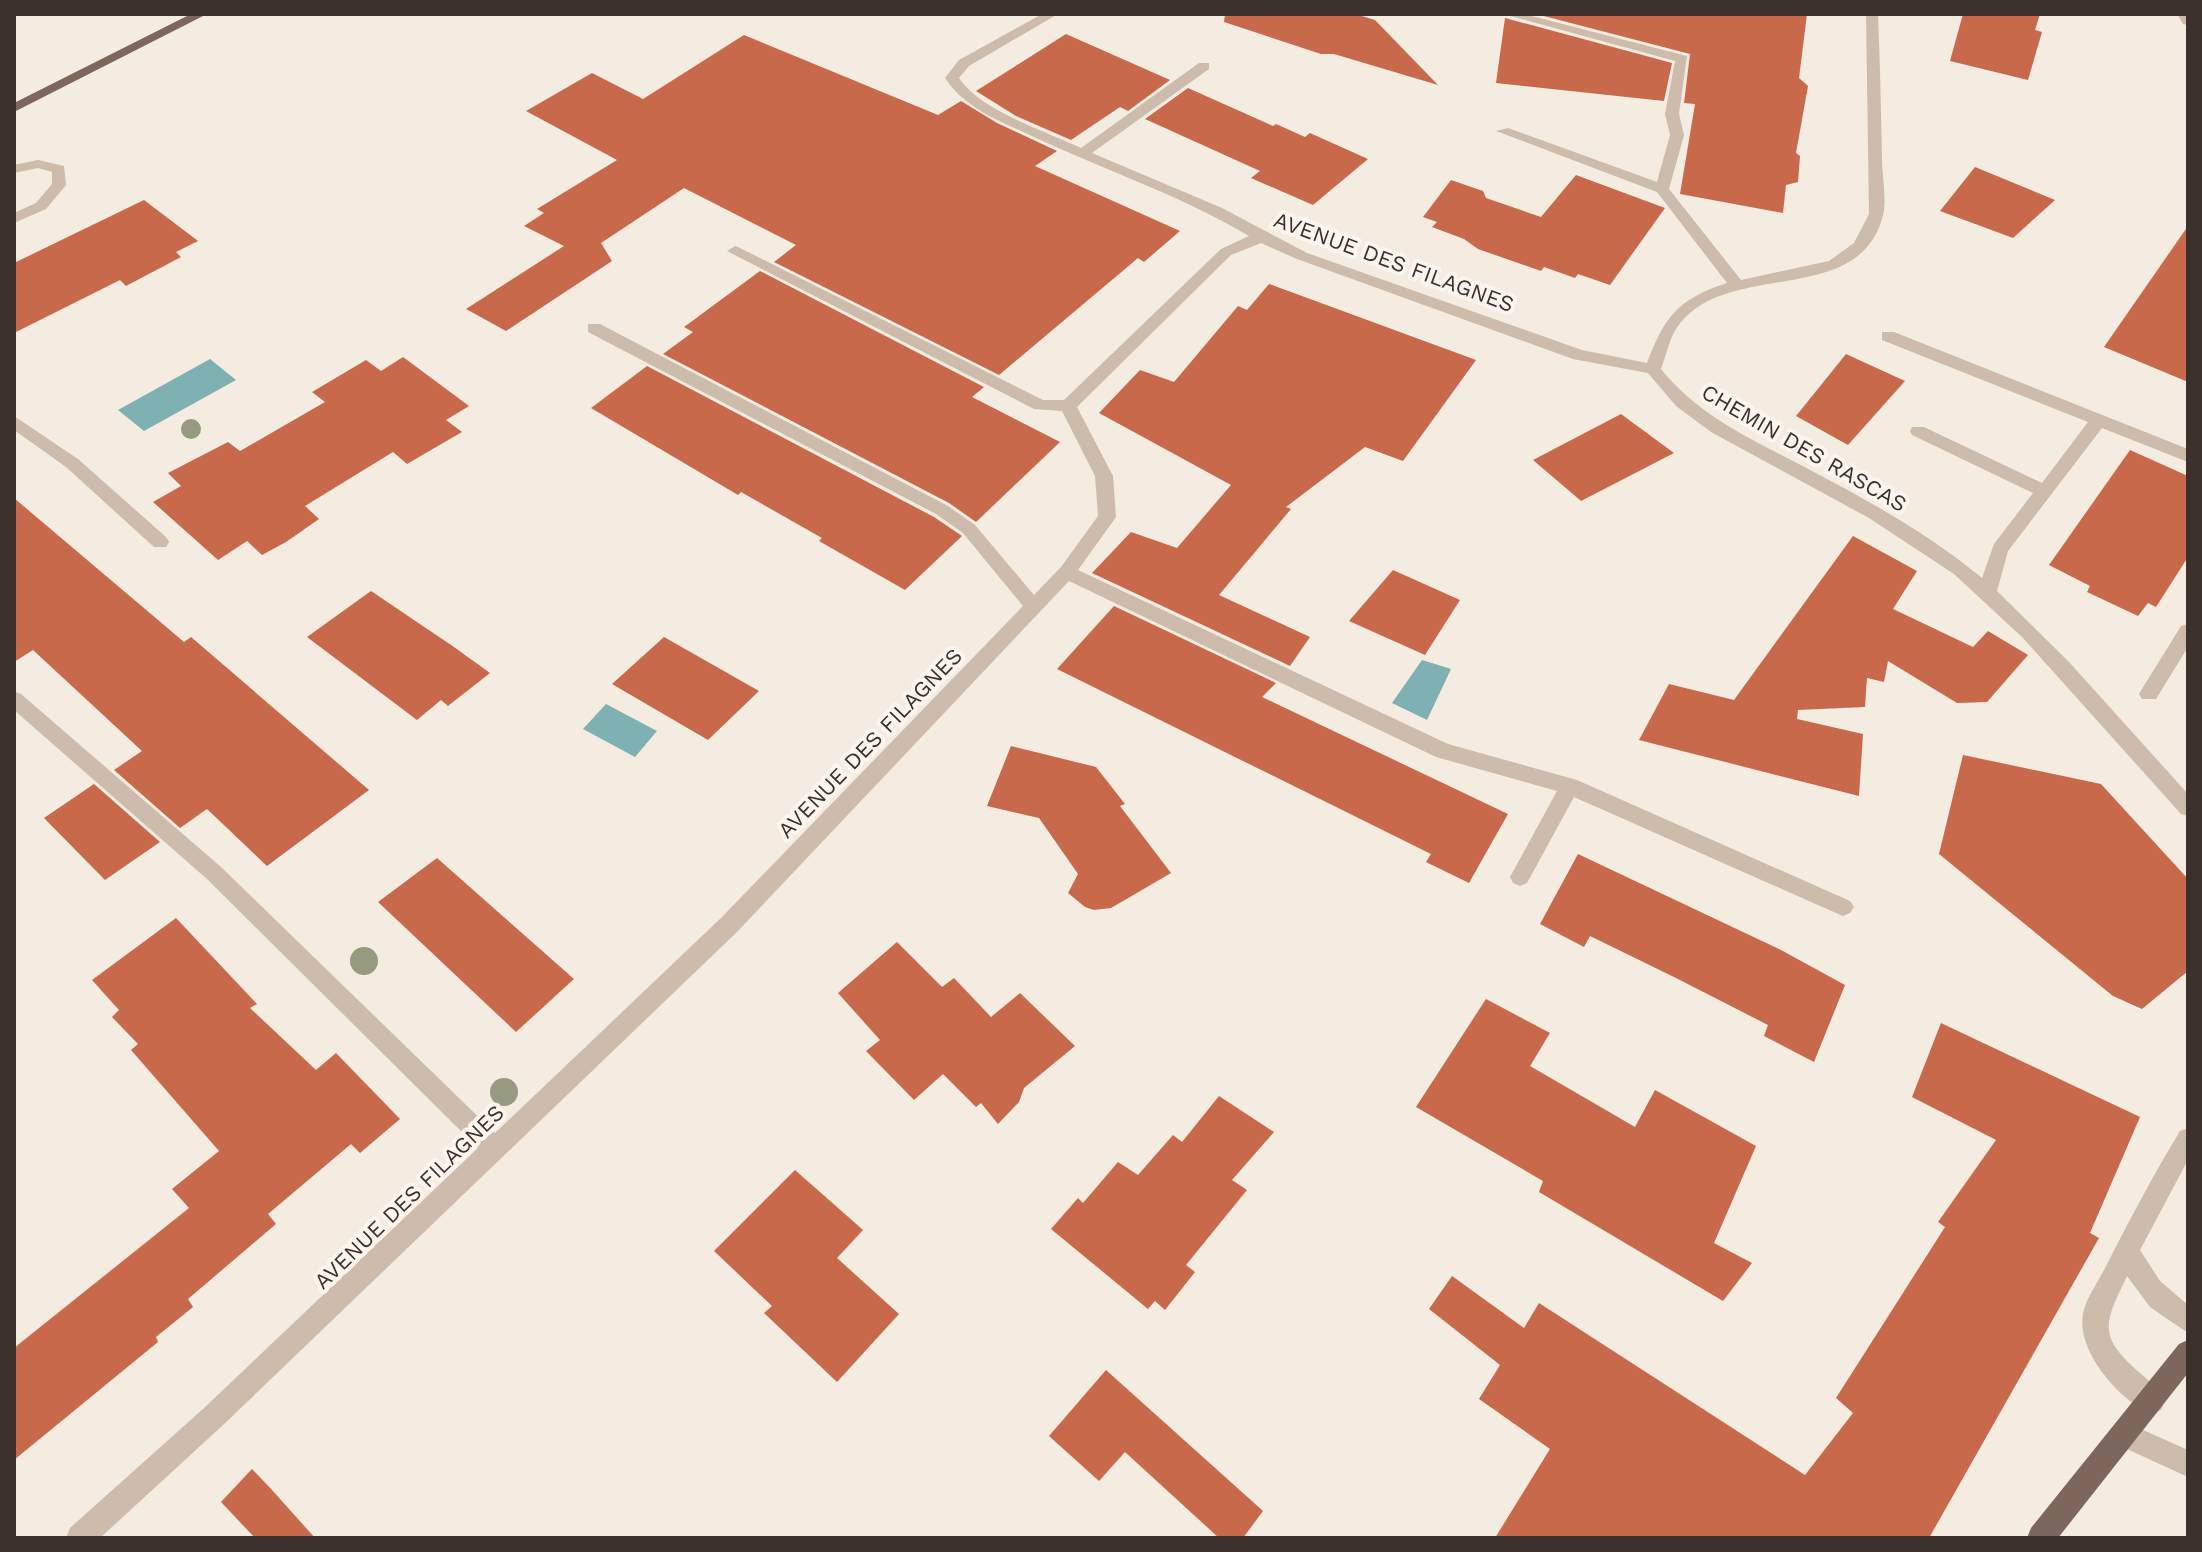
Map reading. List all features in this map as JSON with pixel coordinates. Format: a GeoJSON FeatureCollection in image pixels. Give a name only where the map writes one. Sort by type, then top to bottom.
{"type":"FeatureCollection","features":[{"type":"Feature","properties":{"kind":"main road"},"geometry":{"type":"LineString","coordinates":[[14,108],[201,14]]}},
{"type":"Feature","properties":{"kind":"main road"},"geometry":{"type":"LineString","coordinates":[[2041,1538],[2188,1353]]}},
{"type":"Feature","properties":{"kind":"street"},"geometry":{"type":"LineString","coordinates":[[1052,14],[964,63],[952,78],[962,93],[985,108],[1082,154],[1217,211],[1261,237]]}},
{"type":"Feature","properties":{"kind":"street"},"geometry":{"type":"LineString","coordinates":[[1509,14],[1682,59],[1672,114],[1677,135],[1662,189]]}},
{"type":"Feature","properties":{"kind":"street"},"geometry":{"type":"LineString","coordinates":[[1653,369],[1657,347],[1667,328],[1695,299],[1736,284],[1821,270],[1845,260],[1864,245],[1872,232],[1876,214],[1872,14]]}},
{"type":"Feature","properties":{"kind":"street"},"geometry":{"type":"LineString","coordinates":[[2183,14],[2188,21]]}},
{"type":"Feature","properties":{"kind":"street"},"geometry":{"type":"LineString","coordinates":[[1082,154],[1204,66]]}},
{"type":"Feature","properties":{"kind":"street"},"geometry":{"type":"LineString","coordinates":[[1503,131],[1662,189],[1736,284]]}},
{"type":"Feature","properties":{"kind":"street"},"geometry":{"type":"LineString","coordinates":[[14,169],[38,164],[59,169],[59,185],[41,206],[14,219]]}},
{"type":"Feature","properties":{"kind":"street","name":"AVENUE DES FILAGNES"},"geometry":{"type":"LineString","coordinates":[[80,1538],[213,1417],[730,924],[1067,572],[1107,517],[1104,476],[1068,406],[1226,252],[1261,237],[1302,256],[1579,355],[1653,369]]}},
{"type":"Feature","properties":{"kind":"street"},"geometry":{"type":"LineString","coordinates":[[735,251],[1040,405],[1068,406]]}},
{"type":"Feature","properties":{"kind":"street"},"geometry":{"type":"LineString","coordinates":[[594,328],[942,510],[969,529],[1033,606]]}},
{"type":"Feature","properties":{"kind":"street"},"geometry":{"type":"LineString","coordinates":[[1888,336],[2188,456]]}},
{"type":"Feature","properties":{"kind":"street","name":"CHEMIN DES RASCAS"},"geometry":{"type":"LineString","coordinates":[[1653,369],[1677,400],[1717,428],[1828,486],[1923,543],[1987,593],[2037,640],[2188,808]]}},
{"type":"Feature","properties":{"kind":"street"},"geometry":{"type":"LineString","coordinates":[[1987,593],[2000,549],[2099,420]]}},
{"type":"Feature","properties":{"kind":"street"},"geometry":{"type":"LineString","coordinates":[[14,422],[72,463],[160,542]]}},
{"type":"Feature","properties":{"kind":"street"},"geometry":{"type":"LineString","coordinates":[[1918,431],[2044,491]]}},
{"type":"Feature","properties":{"kind":"street"},"geometry":{"type":"LineString","coordinates":[[1067,572],[1443,751],[1570,786],[1843,907]]}},
{"type":"Feature","properties":{"kind":"street"},"geometry":{"type":"LineString","coordinates":[[2149,694],[2188,631]]}},
{"type":"Feature","properties":{"kind":"street"},"geometry":{"type":"LineString","coordinates":[[14,699],[214,873],[494,1148]]}},
{"type":"Feature","properties":{"kind":"street"},"geometry":{"type":"LineString","coordinates":[[1520,877],[1570,786]]}},
{"type":"Feature","properties":{"kind":"street"},"geometry":{"type":"LineString","coordinates":[[2152,1401],[2114,1367],[2097,1342],[2095,1315],[2158,1188],[2188,1139]]}},
{"type":"Feature","properties":{"kind":"street"},"geometry":{"type":"LineString","coordinates":[[2127,1249],[2138,1276],[2159,1300],[2188,1320]]}},
{"type":"Feature","properties":{"kind":"street"},"geometry":{"type":"LineString","coordinates":[[2125,1435],[2188,1464]]}},
{"type":"Feature","properties":{"kind":"water"},"geometry":{"type":"Polygon","coordinates":[[[210,359],[236,380],[144,431],[118,410],[210,359]]]}},
{"type":"Feature","properties":{"kind":"water"},"geometry":{"type":"Polygon","coordinates":[[[1422,660],[1451,669],[1427,720],[1392,703],[1422,660]]]}},
{"type":"Feature","properties":{"kind":"water"},"geometry":{"type":"Polygon","coordinates":[[[606,704],[657,731],[635,757],[583,729],[606,704]]]}},
{"type":"Feature","properties":{"kind":"building"},"geometry":{"type":"Polygon","coordinates":[[[1225,14],[1355,14],[1375,20],[1438,85],[1334,54],[1321,54],[1224,22],[1225,14]]]}},
{"type":"Feature","properties":{"kind":"building"},"geometry":{"type":"Polygon","coordinates":[[[1536,14],[1807,14],[1799,78],[1808,86],[1796,153],[1800,156],[1798,182],[1786,185],[1783,213],[1680,194],[1695,104],[1684,103],[1690,54],[1536,14]]]}},
{"type":"Feature","properties":{"kind":"building"},"geometry":{"type":"Polygon","coordinates":[[[1963,14],[2040,14],[2035,30],[2042,32],[2028,80],[1950,61],[1963,14]]]}},
{"type":"Feature","properties":{"kind":"building"},"geometry":{"type":"Polygon","coordinates":[[[1505,18],[1672,63],[1664,101],[1496,83],[1505,18]]]}},
{"type":"Feature","properties":{"kind":"building"},"geometry":{"type":"Polygon","coordinates":[[[1066,34],[1170,80],[1128,111],[1120,107],[1071,140],[1016,116],[976,91],[1066,34]]]}},
{"type":"Feature","properties":{"kind":"building"},"geometry":{"type":"Polygon","coordinates":[[[744,35],[938,115],[961,101],[997,123],[1057,151],[1035,166],[1180,231],[1144,262],[1138,258],[999,375],[774,262],[796,245],[684,188],[601,243],[612,261],[506,331],[466,309],[564,246],[524,226],[544,213],[537,209],[617,160],[526,111],[592,73],[643,99],[744,35]]]}},
{"type":"Feature","properties":{"kind":"building"},"geometry":{"type":"Polygon","coordinates":[[[1188,88],[1273,126],[1276,124],[1305,137],[1310,133],[1368,159],[1313,205],[1251,178],[1260,171],[1145,119],[1188,88]]]}},
{"type":"Feature","properties":{"kind":"building"},"geometry":{"type":"Polygon","coordinates":[[[1975,167],[2055,200],[2013,238],[1940,211],[1975,167]]]}},
{"type":"Feature","properties":{"kind":"building"},"geometry":{"type":"Polygon","coordinates":[[[1576,175],[1665,208],[1610,285],[1578,274],[1575,278],[1544,267],[1541,271],[1478,249],[1464,239],[1432,227],[1437,222],[1423,217],[1451,180],[1483,191],[1486,198],[1541,217],[1576,175]]]}},
{"type":"Feature","properties":{"kind":"building"},"geometry":{"type":"Polygon","coordinates":[[[144,200],[198,241],[176,252],[181,257],[126,286],[120,280],[14,333],[14,263],[144,200]]]}},
{"type":"Feature","properties":{"kind":"building"},"geometry":{"type":"Polygon","coordinates":[[[2188,226],[2188,382],[2104,347],[2188,226]]]}},
{"type":"Feature","properties":{"kind":"building"},"geometry":{"type":"Polygon","coordinates":[[[760,271],[984,387],[972,397],[1060,442],[976,522],[949,503],[663,354],[693,332],[684,327],[760,271]]]}},
{"type":"Feature","properties":{"kind":"building"},"geometry":{"type":"Polygon","coordinates":[[[1269,284],[1476,360],[1403,461],[1365,447],[1286,507],[1291,509],[1219,595],[1310,637],[1290,666],[1092,573],[1131,532],[1177,548],[1231,485],[1099,413],[1140,370],[1174,382],[1238,306],[1247,310],[1269,284]]]}},
{"type":"Feature","properties":{"kind":"building"},"geometry":{"type":"Polygon","coordinates":[[[1846,354],[1905,381],[1848,445],[1796,416],[1846,354]]]}},
{"type":"Feature","properties":{"kind":"building"},"geometry":{"type":"Polygon","coordinates":[[[403,357],[469,406],[446,420],[462,432],[407,464],[393,452],[305,506],[319,519],[286,542],[262,555],[247,541],[218,560],[153,502],[181,486],[168,473],[228,442],[240,451],[325,402],[312,392],[366,360],[381,371],[403,357]]]}},
{"type":"Feature","properties":{"kind":"building"},"geometry":{"type":"Polygon","coordinates":[[[647,366],[934,517],[962,536],[905,590],[819,541],[822,538],[741,492],[738,495],[591,408],[647,366]]]}},
{"type":"Feature","properties":{"kind":"building"},"geometry":{"type":"Polygon","coordinates":[[[1621,414],[1674,453],[1581,501],[1533,460],[1621,414]]]}},
{"type":"Feature","properties":{"kind":"building"},"geometry":{"type":"Polygon","coordinates":[[[2130,450],[2188,476],[2188,557],[2156,607],[2148,603],[2138,616],[2087,592],[2090,586],[2049,565],[2130,450]]]}},
{"type":"Feature","properties":{"kind":"building"},"geometry":{"type":"Polygon","coordinates":[[[14,498],[184,642],[191,637],[369,790],[267,866],[207,809],[180,828],[114,770],[142,751],[33,650],[14,662],[14,498]]]}},
{"type":"Feature","properties":{"kind":"building"},"geometry":{"type":"Polygon","coordinates":[[[1853,536],[1917,571],[1893,609],[1973,647],[1988,631],[2028,655],[1987,702],[1957,703],[1888,661],[1884,682],[1867,678],[1865,707],[1798,710],[1797,719],[1863,734],[1859,796],[1639,740],[1669,684],[1734,700],[1853,536]]]}},
{"type":"Feature","properties":{"kind":"building"},"geometry":{"type":"Polygon","coordinates":[[[1393,570],[1460,600],[1425,655],[1349,621],[1393,570]]]}},
{"type":"Feature","properties":{"kind":"building"},"geometry":{"type":"Polygon","coordinates":[[[371,591],[490,673],[448,706],[441,700],[417,720],[307,637],[371,591]]]}},
{"type":"Feature","properties":{"kind":"building"},"geometry":{"type":"Polygon","coordinates":[[[1114,606],[1276,683],[1262,697],[1508,814],[1469,883],[1426,862],[1431,854],[1057,669],[1114,606]]]}},
{"type":"Feature","properties":{"kind":"building"},"geometry":{"type":"Polygon","coordinates":[[[664,637],[759,691],[708,740],[612,684],[664,637]]]}},
{"type":"Feature","properties":{"kind":"building"},"geometry":{"type":"Polygon","coordinates":[[[1011,746],[1096,767],[1125,804],[1120,806],[1171,873],[1111,908],[1094,910],[1085,907],[1068,893],[1078,874],[1039,818],[987,806],[1011,746]]]}},
{"type":"Feature","properties":{"kind":"building"},"geometry":{"type":"Polygon","coordinates":[[[1963,755],[2101,784],[2188,879],[2188,971],[2142,1009],[2113,996],[1939,854],[1963,755]]]}},
{"type":"Feature","properties":{"kind":"building"},"geometry":{"type":"Polygon","coordinates":[[[94,784],[160,842],[105,880],[44,818],[94,784]]]}},
{"type":"Feature","properties":{"kind":"building"},"geometry":{"type":"Polygon","coordinates":[[[1578,854],[1781,950],[1845,985],[1814,1062],[1764,1036],[1768,1025],[1676,978],[1590,936],[1584,947],[1540,924],[1578,854]]]}},
{"type":"Feature","properties":{"kind":"building"},"geometry":{"type":"Polygon","coordinates":[[[437,858],[574,979],[516,1032],[378,902],[437,858]]]}},
{"type":"Feature","properties":{"kind":"building"},"geometry":{"type":"Polygon","coordinates":[[[176,918],[257,1004],[250,1008],[316,1070],[336,1053],[400,1119],[360,1153],[351,1144],[268,1214],[276,1224],[188,1299],[193,1307],[156,1337],[158,1342],[14,1460],[14,1348],[189,1208],[172,1189],[219,1151],[131,1050],[138,1044],[112,1017],[119,1010],[92,980],[176,918]]]}},
{"type":"Feature","properties":{"kind":"building"},"geometry":{"type":"Polygon","coordinates":[[[897,942],[942,987],[954,978],[991,1017],[1020,993],[1075,1046],[1024,1088],[1019,1102],[998,1124],[981,1103],[976,1107],[943,1074],[914,1100],[866,1051],[880,1040],[838,993],[897,942]]]}},
{"type":"Feature","properties":{"kind":"building"},"geometry":{"type":"Polygon","coordinates":[[[1486,999],[1550,1033],[1530,1066],[1635,1127],[1655,1090],[1756,1146],[1714,1243],[1752,1263],[1723,1301],[1539,1192],[1543,1181],[1416,1107],[1486,999]]]}},
{"type":"Feature","properties":{"kind":"building"},"geometry":{"type":"Polygon","coordinates":[[[1941,1023],[2140,1117],[2090,1233],[2099,1238],[1929,1538],[1495,1538],[1550,1449],[1479,1399],[1500,1365],[1429,1309],[1452,1276],[1524,1328],[1539,1303],[1805,1475],[1853,1413],[1836,1398],[1945,1227],[1938,1222],[1996,1140],[1912,1097],[1941,1023]]]}},
{"type":"Feature","properties":{"kind":"building"},"geometry":{"type":"Polygon","coordinates":[[[1219,1096],[1274,1132],[1232,1180],[1247,1190],[1186,1265],[1195,1272],[1165,1310],[1155,1301],[1148,1309],[1051,1229],[1078,1198],[1083,1203],[1118,1162],[1138,1175],[1173,1135],[1182,1142],[1219,1096]]]}},
{"type":"Feature","properties":{"kind":"building"},"geometry":{"type":"Polygon","coordinates":[[[795,1170],[863,1230],[837,1258],[899,1314],[837,1382],[764,1313],[772,1306],[714,1251],[795,1170]]]}},
{"type":"Feature","properties":{"kind":"building"},"geometry":{"type":"Polygon","coordinates":[[[1106,1370],[1263,1511],[1243,1538],[1219,1538],[1125,1452],[1099,1481],[1049,1436],[1106,1370]]]}},
{"type":"Feature","properties":{"kind":"building"},"geometry":{"type":"Polygon","coordinates":[[[252,1469],[315,1538],[255,1538],[221,1502],[252,1469]]]}}]}
